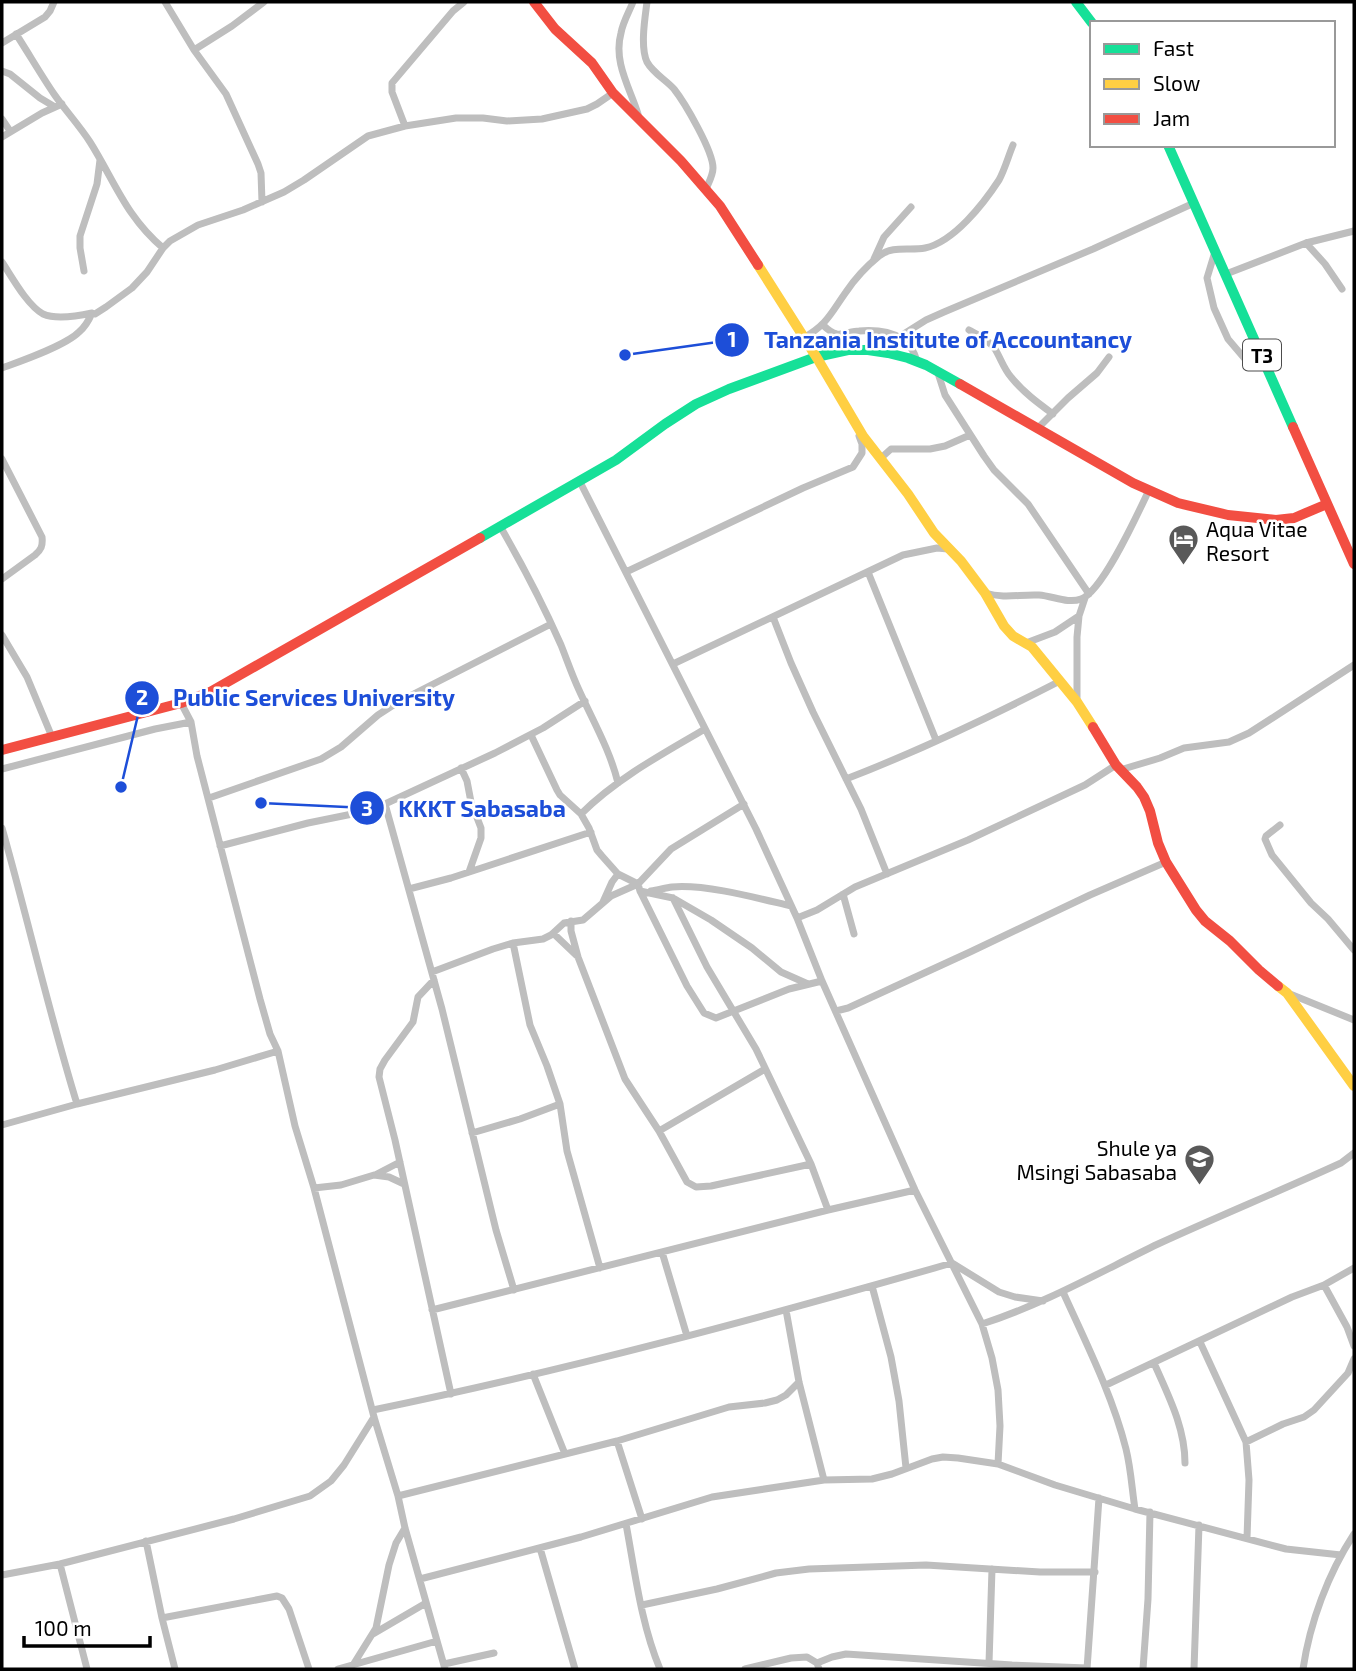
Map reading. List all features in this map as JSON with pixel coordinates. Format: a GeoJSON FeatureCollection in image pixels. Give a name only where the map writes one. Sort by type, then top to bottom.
{"type":"FeatureCollection","features":[{"type":"Feature","properties":{"kind":"main road"},"geometry":{"type":"LineString","coordinates":[[534,2],[555,29],[592,63],[613,93],[706,189],[730,220],[863,436],[934,533],[961,561],[985,593],[1004,626],[1036,652],[1077,702],[1118,767],[1138,787],[1150,811],[1166,862],[1196,910],[1287,993],[1354,1086]]}},
{"type":"Feature","properties":{"kind":"main road"},"geometry":{"type":"LineString","coordinates":[[1076,2],[1090,21]]}},
{"type":"Feature","properties":{"kind":"main road","name":"T3"},"geometry":{"type":"LineString","coordinates":[[1169,147],[1354,564]]}},
{"type":"Feature","properties":{"kind":"main road"},"geometry":{"type":"LineString","coordinates":[[2,750],[181,703],[210,692],[616,460],[660,426],[695,404],[742,384],[847,350],[868,350],[916,360],[1122,477],[1178,503],[1228,515],[1276,520],[1294,518],[1327,505]]}},
{"type":"Feature","properties":{"kind":"street"},"geometry":{"type":"LineString","coordinates":[[2,43],[45,17],[57,2]]}},
{"type":"Feature","properties":{"kind":"street"},"geometry":{"type":"LineString","coordinates":[[165,2],[194,50],[226,94],[238,118],[261,173],[262,202]]}},
{"type":"Feature","properties":{"kind":"street"},"geometry":{"type":"LineString","coordinates":[[194,50],[264,2]]}},
{"type":"Feature","properties":{"kind":"street"},"geometry":{"type":"LineString","coordinates":[[405,126],[392,92],[392,83],[464,2]]}},
{"type":"Feature","properties":{"kind":"street"},"geometry":{"type":"LineString","coordinates":[[633,2],[621,32],[619,54],[621,70],[639,118]]}},
{"type":"Feature","properties":{"kind":"street"},"geometry":{"type":"LineString","coordinates":[[647,2],[644,46],[648,63],[673,87],[702,136],[713,167],[706,189]]}},
{"type":"Feature","properties":{"kind":"street"},"geometry":{"type":"LineString","coordinates":[[16,34],[59,106],[89,140],[137,221],[163,248]]}},
{"type":"Feature","properties":{"kind":"street"},"geometry":{"type":"LineString","coordinates":[[2,71],[17,79],[40,98],[59,106]]}},
{"type":"Feature","properties":{"kind":"street"},"geometry":{"type":"LineString","coordinates":[[2,262],[41,313],[62,316],[95,314],[132,288],[170,241],[198,226],[262,202],[304,180],[360,140],[375,133],[456,118],[516,121],[542,119],[587,109],[613,93]]}},
{"type":"Feature","properties":{"kind":"street"},"geometry":{"type":"LineString","coordinates":[[2,137],[59,106]]}},
{"type":"Feature","properties":{"kind":"street"},"geometry":{"type":"LineString","coordinates":[[2,119],[10,131]]}},
{"type":"Feature","properties":{"kind":"street"},"geometry":{"type":"LineString","coordinates":[[803,338],[823,326],[848,289],[886,252],[925,248],[952,234],[976,211],[998,181],[1013,145]]}},
{"type":"Feature","properties":{"kind":"street"},"geometry":{"type":"LineString","coordinates":[[85,271],[80,236],[97,184],[100,159]]}},
{"type":"Feature","properties":{"kind":"street"},"geometry":{"type":"LineString","coordinates":[[900,337],[934,316],[1194,203]]}},
{"type":"Feature","properties":{"kind":"street"},"geometry":{"type":"LineString","coordinates":[[872,263],[884,237],[911,207]]}},
{"type":"Feature","properties":{"kind":"street"},"geometry":{"type":"LineString","coordinates":[[1225,274],[1307,243],[1354,230]]}},
{"type":"Feature","properties":{"kind":"street"},"geometry":{"type":"LineString","coordinates":[[1307,243],[1342,289]]}},
{"type":"Feature","properties":{"kind":"street"},"geometry":{"type":"LineString","coordinates":[[1215,251],[1207,278],[1214,308],[1223,328],[1228,339],[1245,359],[1268,368]]}},
{"type":"Feature","properties":{"kind":"street"},"geometry":{"type":"LineString","coordinates":[[2,368],[69,339],[80,332],[92,313]]}},
{"type":"Feature","properties":{"kind":"street"},"geometry":{"type":"LineString","coordinates":[[823,326],[835,334],[883,331],[900,337],[913,348],[916,360]]}},
{"type":"Feature","properties":{"kind":"street"},"geometry":{"type":"LineString","coordinates":[[969,330],[995,349],[1013,380],[1053,414]]}},
{"type":"Feature","properties":{"kind":"street"},"geometry":{"type":"LineString","coordinates":[[1037,429],[1097,373],[1109,357]]}},
{"type":"Feature","properties":{"kind":"street"},"geometry":{"type":"LineString","coordinates":[[936,370],[946,395],[970,435],[995,470],[1028,504],[1087,596]]}},
{"type":"Feature","properties":{"kind":"street"},"geometry":{"type":"LineString","coordinates":[[626,572],[853,467],[862,453],[854,419]]}},
{"type":"Feature","properties":{"kind":"street"},"geometry":{"type":"LineString","coordinates":[[881,458],[891,449],[930,449],[970,435]]}},
{"type":"Feature","properties":{"kind":"street"},"geometry":{"type":"LineString","coordinates":[[2,458],[43,537],[40,551],[2,579]]}},
{"type":"Feature","properties":{"kind":"street"},"geometry":{"type":"LineString","coordinates":[[579,480],[744,804],[797,918],[915,1191],[982,1324],[998,1390],[998,1464]]}},
{"type":"Feature","properties":{"kind":"street"},"geometry":{"type":"LineString","coordinates":[[1077,702],[1079,616],[1087,596],[1112,563],[1149,491]]}},
{"type":"Feature","properties":{"kind":"street"},"geometry":{"type":"LineString","coordinates":[[500,526],[551,624],[613,764],[618,783]]}},
{"type":"Feature","properties":{"kind":"street"},"geometry":{"type":"LineString","coordinates":[[673,664],[903,555],[937,548],[949,549]]}},
{"type":"Feature","properties":{"kind":"street"},"geometry":{"type":"LineString","coordinates":[[867,572],[936,740]]}},
{"type":"Feature","properties":{"kind":"street"},"geometry":{"type":"LineString","coordinates":[[985,593],[1004,597],[1036,595],[1075,601],[1087,596]]}},
{"type":"Feature","properties":{"kind":"street"},"geometry":{"type":"LineString","coordinates":[[1026,643],[1055,632],[1079,616]]}},
{"type":"Feature","properties":{"kind":"street"},"geometry":{"type":"LineString","coordinates":[[773,617],[796,675],[861,809],[887,874]]}},
{"type":"Feature","properties":{"kind":"street"},"geometry":{"type":"LineString","coordinates":[[209,799],[321,759],[341,747],[378,715],[398,702],[551,624]]}},
{"type":"Feature","properties":{"kind":"street"},"geometry":{"type":"LineString","coordinates":[[2,635],[27,677],[52,737]]}},
{"type":"Feature","properties":{"kind":"street"},"geometry":{"type":"LineString","coordinates":[[797,918],[887,874],[980,835],[1118,767],[1160,758],[1184,748],[1229,742],[1274,718],[1354,665]]}},
{"type":"Feature","properties":{"kind":"street"},"geometry":{"type":"LineString","coordinates":[[846,779],[888,763],[1060,681]]}},
{"type":"Feature","properties":{"kind":"street"},"geometry":{"type":"LineString","coordinates":[[220,846],[372,810],[531,735],[585,701]]}},
{"type":"Feature","properties":{"kind":"street"},"geometry":{"type":"LineString","coordinates":[[181,703],[191,722],[197,756],[260,999],[278,1051],[295,1125],[373,1413],[445,1667],[494,1653]]}},
{"type":"Feature","properties":{"kind":"street"},"geometry":{"type":"LineString","coordinates":[[2,769],[191,722]]}},
{"type":"Feature","properties":{"kind":"street"},"geometry":{"type":"LineString","coordinates":[[581,814],[618,783],[665,751],[705,729]]}},
{"type":"Feature","properties":{"kind":"street"},"geometry":{"type":"LineString","coordinates":[[531,735],[557,790],[581,814],[597,849],[618,874],[641,889],[673,898],[752,948],[781,972],[808,984]]}},
{"type":"Feature","properties":{"kind":"street"},"geometry":{"type":"LineString","coordinates":[[461,768],[481,828],[481,838],[469,872]]}},
{"type":"Feature","properties":{"kind":"street"},"geometry":{"type":"LineString","coordinates":[[385,804],[433,976],[496,1230],[514,1290]]}},
{"type":"Feature","properties":{"kind":"street"},"geometry":{"type":"LineString","coordinates":[[641,889],[660,859],[671,849],[744,804]]}},
{"type":"Feature","properties":{"kind":"street"},"geometry":{"type":"LineString","coordinates":[[1280,825],[1265,839],[1272,855],[1354,950]]}},
{"type":"Feature","properties":{"kind":"street"},"geometry":{"type":"LineString","coordinates":[[2,828],[77,1104]]}},
{"type":"Feature","properties":{"kind":"street"},"geometry":{"type":"LineString","coordinates":[[409,889],[590,832]]}},
{"type":"Feature","properties":{"kind":"street"},"geometry":{"type":"LineString","coordinates":[[836,1012],[1166,862]]}},
{"type":"Feature","properties":{"kind":"street"},"geometry":{"type":"LineString","coordinates":[[603,902],[618,874]]}},
{"type":"Feature","properties":{"kind":"street"},"geometry":{"type":"LineString","coordinates":[[451,1394],[381,1086],[380,1069],[413,1021],[418,997],[433,976],[493,949],[543,939],[570,921],[583,920],[611,896],[641,889],[687,887],[791,906]]}},
{"type":"Feature","properties":{"kind":"street"},"geometry":{"type":"LineString","coordinates":[[641,889],[687,986],[704,1013],[716,1018],[774,995],[822,981]]}},
{"type":"Feature","properties":{"kind":"street"},"geometry":{"type":"LineString","coordinates":[[843,894],[853,934]]}},
{"type":"Feature","properties":{"kind":"street"},"geometry":{"type":"LineString","coordinates":[[673,898],[708,967],[756,1049],[811,1164],[828,1210]]}},
{"type":"Feature","properties":{"kind":"street"},"geometry":{"type":"LineString","coordinates":[[570,921],[578,957],[620,1068],[687,1182],[696,1187],[711,1186],[811,1164]]}},
{"type":"Feature","properties":{"kind":"street"},"geometry":{"type":"LineString","coordinates":[[554,934],[578,957]]}},
{"type":"Feature","properties":{"kind":"street"},"geometry":{"type":"LineString","coordinates":[[513,943],[530,1025],[560,1104],[567,1151],[600,1268]]}},
{"type":"Feature","properties":{"kind":"street"},"geometry":{"type":"LineString","coordinates":[[1287,993],[1354,1020]]}},
{"type":"Feature","properties":{"kind":"street"},"geometry":{"type":"LineString","coordinates":[[2,1125],[278,1051]]}},
{"type":"Feature","properties":{"kind":"street"},"geometry":{"type":"LineString","coordinates":[[659,1131],[765,1069]]}},
{"type":"Feature","properties":{"kind":"street"},"geometry":{"type":"LineString","coordinates":[[472,1133],[560,1104]]}},
{"type":"Feature","properties":{"kind":"street"},"geometry":{"type":"LineString","coordinates":[[982,1324],[1063,1292],[1160,1244],[1340,1163],[1354,1153]]}},
{"type":"Feature","properties":{"kind":"street"},"geometry":{"type":"LineString","coordinates":[[314,1188],[341,1185],[374,1175],[400,1162]]}},
{"type":"Feature","properties":{"kind":"street"},"geometry":{"type":"LineString","coordinates":[[374,1175],[389,1177],[404,1184]]}},
{"type":"Feature","properties":{"kind":"street"},"geometry":{"type":"LineString","coordinates":[[432,1310],[828,1210],[915,1191]]}},
{"type":"Feature","properties":{"kind":"street"},"geometry":{"type":"LineString","coordinates":[[662,1252],[687,1336]]}},
{"type":"Feature","properties":{"kind":"street"},"geometry":{"type":"LineString","coordinates":[[2,1575],[234,1519],[310,1496],[338,1473],[373,1413],[687,1336],[952,1263],[999,1292],[1043,1301]]}},
{"type":"Feature","properties":{"kind":"street"},"geometry":{"type":"LineString","coordinates":[[1105,1385],[1292,1297],[1324,1285],[1354,1268]]}},
{"type":"Feature","properties":{"kind":"street"},"geometry":{"type":"LineString","coordinates":[[1324,1285],[1347,1327],[1354,1346]]}},
{"type":"Feature","properties":{"kind":"street"},"geometry":{"type":"LineString","coordinates":[[872,1286],[891,1357],[906,1468]]}},
{"type":"Feature","properties":{"kind":"street"},"geometry":{"type":"LineString","coordinates":[[1063,1292],[1105,1385],[1127,1452],[1135,1509]]}},
{"type":"Feature","properties":{"kind":"street"},"geometry":{"type":"LineString","coordinates":[[786,1310],[799,1382],[824,1480]]}},
{"type":"Feature","properties":{"kind":"street"},"geometry":{"type":"LineString","coordinates":[[1200,1342],[1245,1442],[1249,1480],[1247,1538]]}},
{"type":"Feature","properties":{"kind":"street"},"geometry":{"type":"LineString","coordinates":[[1245,1442],[1304,1417],[1314,1410],[1348,1373],[1354,1359]]}},
{"type":"Feature","properties":{"kind":"street"},"geometry":{"type":"LineString","coordinates":[[1154,1363],[1181,1427],[1185,1463]]}},
{"type":"Feature","properties":{"kind":"street"},"geometry":{"type":"LineString","coordinates":[[533,1374],[565,1454]]}},
{"type":"Feature","properties":{"kind":"street"},"geometry":{"type":"LineString","coordinates":[[398,1496],[617,1441],[729,1407],[765,1404],[786,1395],[799,1382]]}},
{"type":"Feature","properties":{"kind":"street"},"geometry":{"type":"LineString","coordinates":[[617,1441],[642,1519]]}},
{"type":"Feature","properties":{"kind":"street"},"geometry":{"type":"LineString","coordinates":[[419,1578],[540,1548],[712,1497],[824,1480],[872,1479],[943,1457],[998,1464],[1055,1485],[1135,1509],[1286,1549],[1340,1555]]}},
{"type":"Feature","properties":{"kind":"street"},"geometry":{"type":"LineString","coordinates":[[745,1669],[807,1657],[818,1666],[832,1657],[846,1654],[1087,1669],[1099,1498]]}},
{"type":"Feature","properties":{"kind":"street"},"geometry":{"type":"LineString","coordinates":[[1143,1669],[1150,1512]]}},
{"type":"Feature","properties":{"kind":"street"},"geometry":{"type":"LineString","coordinates":[[626,1524],[653,1653],[660,1669]]}},
{"type":"Feature","properties":{"kind":"street"},"geometry":{"type":"LineString","coordinates":[[1194,1669],[1199,1525]]}},
{"type":"Feature","properties":{"kind":"street"},"geometry":{"type":"LineString","coordinates":[[353,1665],[373,1634],[388,1565],[405,1528]]}},
{"type":"Feature","properties":{"kind":"street"},"geometry":{"type":"LineString","coordinates":[[1303,1669],[1310,1636],[1340,1555],[1354,1534]]}},
{"type":"Feature","properties":{"kind":"street"},"geometry":{"type":"LineString","coordinates":[[146,1541],[175,1669]]}},
{"type":"Feature","properties":{"kind":"street"},"geometry":{"type":"LineString","coordinates":[[540,1548],[575,1669]]}},
{"type":"Feature","properties":{"kind":"street"},"geometry":{"type":"LineString","coordinates":[[60,1563],[87,1669]]}},
{"type":"Feature","properties":{"kind":"street"},"geometry":{"type":"LineString","coordinates":[[642,1605],[776,1573],[808,1569],[926,1566],[1095,1572]]}},
{"type":"Feature","properties":{"kind":"street"},"geometry":{"type":"LineString","coordinates":[[989,1663],[992,1569]]}},
{"type":"Feature","properties":{"kind":"street"},"geometry":{"type":"LineString","coordinates":[[162,1618],[277,1596],[282,1598],[289,1609],[309,1669]]}},
{"type":"Feature","properties":{"kind":"street"},"geometry":{"type":"LineString","coordinates":[[373,1634],[426,1603]]}},
{"type":"Feature","properties":{"kind":"street"},"geometry":{"type":"LineString","coordinates":[[338,1669],[437,1641]]}},
{"type":"Feature","properties":{"kind":"traffic: fast"},"geometry":{"type":"LineString","coordinates":[[1076,2],[1090,21]]}},
{"type":"Feature","properties":{"kind":"traffic: fast"},"geometry":{"type":"LineString","coordinates":[[1169,147],[1293,427]]}},
{"type":"Feature","properties":{"kind":"traffic: fast"},"geometry":{"type":"LineString","coordinates":[[480,538],[616,460],[696,404],[816,357],[848,350],[888,353],[926,365],[960,384]]}},
{"type":"Feature","properties":{"kind":"traffic: slow"},"geometry":{"type":"LineString","coordinates":[[758,265],[863,436],[934,533],[961,561],[985,593],[1004,626],[1013,636],[1032,647],[1077,702],[1093,727]]}},
{"type":"Feature","properties":{"kind":"traffic: slow"},"geometry":{"type":"LineString","coordinates":[[1278,986],[1287,993],[1354,1086]]}},
{"type":"Feature","properties":{"kind":"traffic: jam"},"geometry":{"type":"LineString","coordinates":[[534,2],[555,29],[592,63],[613,93],[681,161],[720,206],[758,265]]}},
{"type":"Feature","properties":{"kind":"traffic: jam"},"geometry":{"type":"LineString","coordinates":[[960,384],[1133,483],[1178,503],[1228,515],[1276,520],[1294,518],[1327,504]]}},
{"type":"Feature","properties":{"kind":"traffic: jam"},"geometry":{"type":"LineString","coordinates":[[1293,427],[1354,564]]}},
{"type":"Feature","properties":{"kind":"traffic: jam"},"geometry":{"type":"LineString","coordinates":[[2,750],[181,703],[210,692],[480,538]]}},
{"type":"Feature","properties":{"kind":"traffic: jam"},"geometry":{"type":"LineString","coordinates":[[1093,727],[1116,765],[1144,797],[1166,862],[1196,910],[1278,986]]}},
{"type":"Feature","properties":{"kind":"place","name":"Tanzania Institute of Accountancy"},"geometry":{"type":"Point","coordinates":[625,355]}},
{"type":"Feature","properties":{"kind":"place","name":"Aqua Vitae Resort"},"geometry":{"type":"Point","coordinates":[1183,567]}},
{"type":"Feature","properties":{"kind":"place","name":"Public Services University"},"geometry":{"type":"Point","coordinates":[121,787]}},
{"type":"Feature","properties":{"kind":"place","name":"KKKT Sabasaba"},"geometry":{"type":"Point","coordinates":[261,803]}},
{"type":"Feature","properties":{"kind":"place","name":"Shule ya Msingi Sabasaba"},"geometry":{"type":"Point","coordinates":[1200,1186]}}]}
